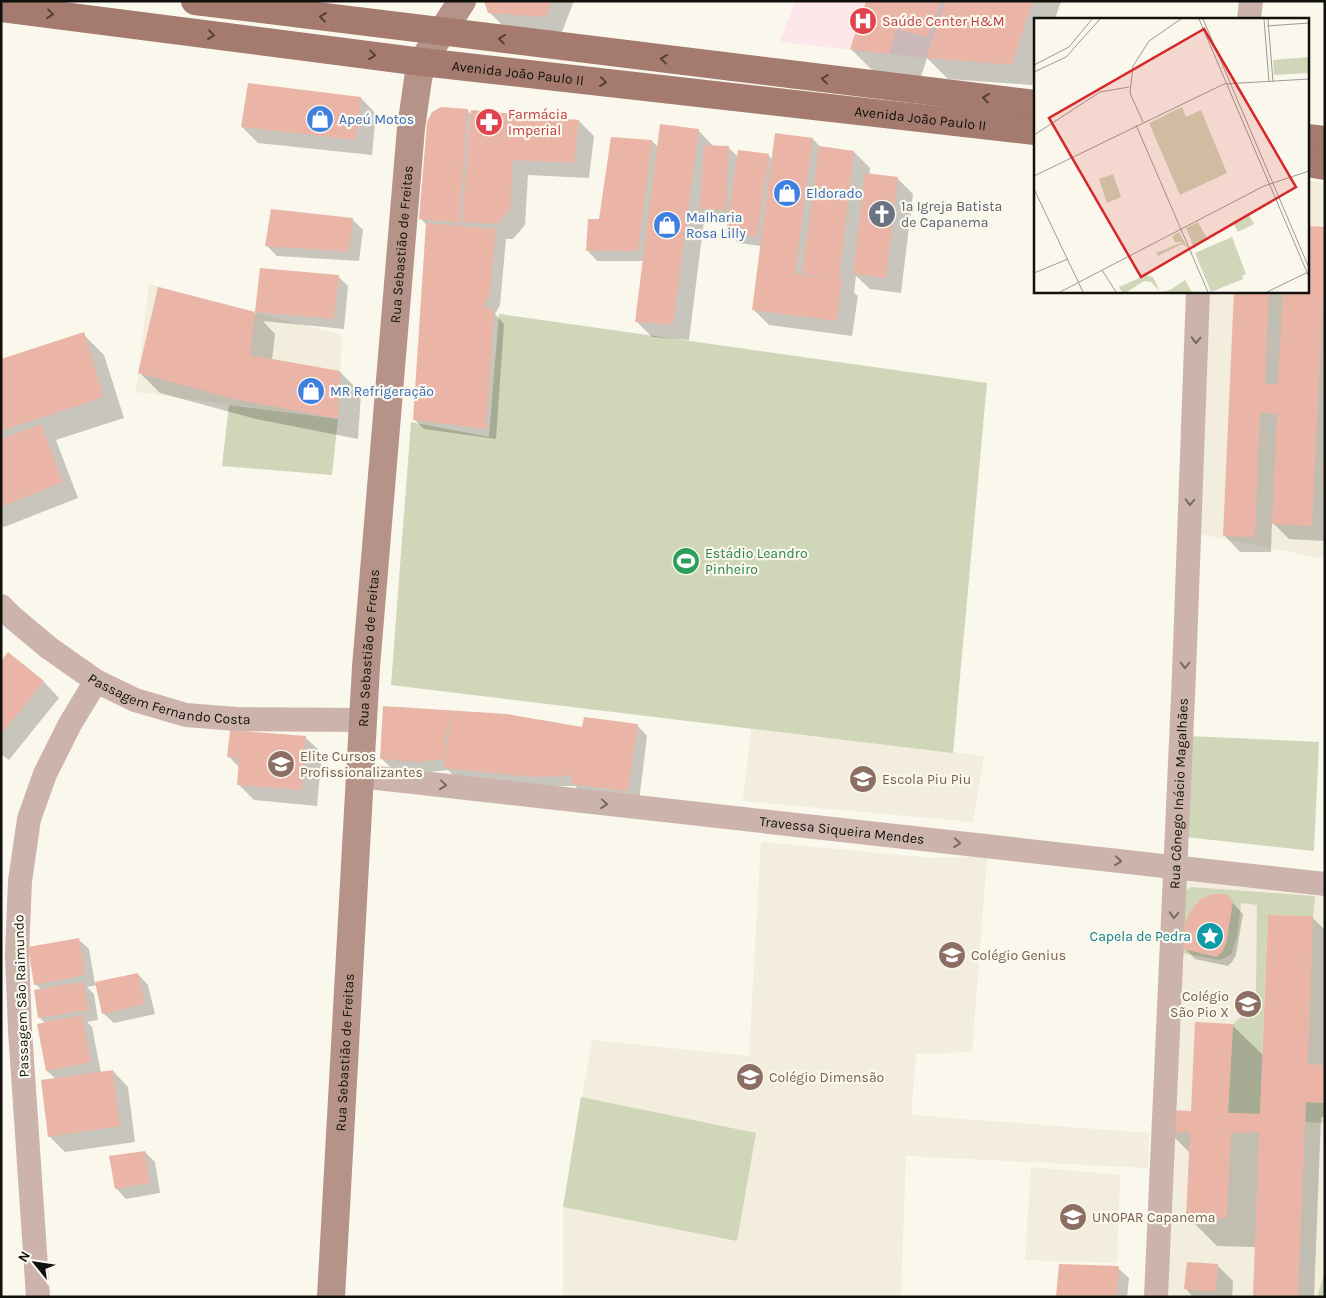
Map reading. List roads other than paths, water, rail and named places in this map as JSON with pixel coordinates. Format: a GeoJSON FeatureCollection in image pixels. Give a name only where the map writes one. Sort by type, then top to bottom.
{"type":"FeatureCollection","features":[{"type":"Feature","properties":{"kind":"main road","name":"Avenida João Paulo II"},"geometry":{"type":"LineString","coordinates":[[195,1],[1034,104]]}},
{"type":"Feature","properties":{"kind":"main road","name":"Avenida João Paulo II"},"geometry":{"type":"LineString","coordinates":[[1,8],[422,62],[1034,131]]}},
{"type":"Feature","properties":{"kind":"main road"},"geometry":{"type":"LineString","coordinates":[[1308,138],[1325,140]]}},
{"type":"Feature","properties":{"kind":"main road"},"geometry":{"type":"LineString","coordinates":[[1308,163],[1325,166]]}},
{"type":"Feature","properties":{"kind":"street"},"geometry":{"type":"LineString","coordinates":[[422,62],[462,1]]}},
{"type":"Feature","properties":{"kind":"street"},"geometry":{"type":"LineString","coordinates":[[1249,18],[1251,1]]}},
{"type":"Feature","properties":{"kind":"street","name":"Rua Sebastião de Freitas"},"geometry":{"type":"LineString","coordinates":[[331,1297],[367,658],[410,138],[415,94],[422,62]]}},
{"type":"Feature","properties":{"kind":"street","name":"Rua Cônego Inácio Magalhães"},"geometry":{"type":"LineString","coordinates":[[1156,1297],[1176,868],[1198,292]]}},
{"type":"Feature","properties":{"kind":"street","name":"Passagem Fernando Costa"},"geometry":{"type":"LineString","coordinates":[[1,606],[49,648],[96,681],[136,700],[186,715],[236,718],[363,720]]}},
{"type":"Feature","properties":{"kind":"street","name":"Passagem São Raimundo"},"geometry":{"type":"LineString","coordinates":[[38,1297],[20,1030],[17,954],[20,881],[29,819],[45,774],[70,724],[96,681]]}},
{"type":"Feature","properties":{"kind":"street","name":"Travessa Siqueira Mendes"},"geometry":{"type":"LineString","coordinates":[[359,776],[1325,884]]}},
{"type":"Feature","properties":{"kind":"place","name":"Saúde Center H&M"},"geometry":{"type":"Point","coordinates":[863,21]}},
{"type":"Feature","properties":{"kind":"place","name":"Apeú Motos"},"geometry":{"type":"Point","coordinates":[320,119]}},
{"type":"Feature","properties":{"kind":"place","name":"Farmácia Imperial"},"geometry":{"type":"Point","coordinates":[489,122]}},
{"type":"Feature","properties":{"kind":"place","name":"Eldorado"},"geometry":{"type":"Point","coordinates":[787,193]}},
{"type":"Feature","properties":{"kind":"place","name":"1ª Igreja Batista de Capanema"},"geometry":{"type":"Point","coordinates":[882,214]}},
{"type":"Feature","properties":{"kind":"place","name":"Malharia Rosa Lilly"},"geometry":{"type":"Point","coordinates":[667,225]}},
{"type":"Feature","properties":{"kind":"place","name":"MR Refrigeração"},"geometry":{"type":"Point","coordinates":[311,391]}},
{"type":"Feature","properties":{"kind":"place","name":"Estádio Leandro Pinheiro"},"geometry":{"type":"Point","coordinates":[686,561]}},
{"type":"Feature","properties":{"kind":"place","name":"Elite Cursos Profissionalizantes"},"geometry":{"type":"Point","coordinates":[281,764]}},
{"type":"Feature","properties":{"kind":"place","name":"Escola Piu Piu"},"geometry":{"type":"Point","coordinates":[863,779]}},
{"type":"Feature","properties":{"kind":"place","name":"Capela de Pedra"},"geometry":{"type":"Point","coordinates":[1210,936]}},
{"type":"Feature","properties":{"kind":"place","name":"Colégio Genius"},"geometry":{"type":"Point","coordinates":[952,955]}},
{"type":"Feature","properties":{"kind":"place","name":"Colégio São Pio X"},"geometry":{"type":"Point","coordinates":[1248,1004]}},
{"type":"Feature","properties":{"kind":"place","name":"Colégio Dimensão"},"geometry":{"type":"Point","coordinates":[750,1077]}},
{"type":"Feature","properties":{"kind":"place","name":"UNOPAR Capanema"},"geometry":{"type":"Point","coordinates":[1073,1217]}}]}
